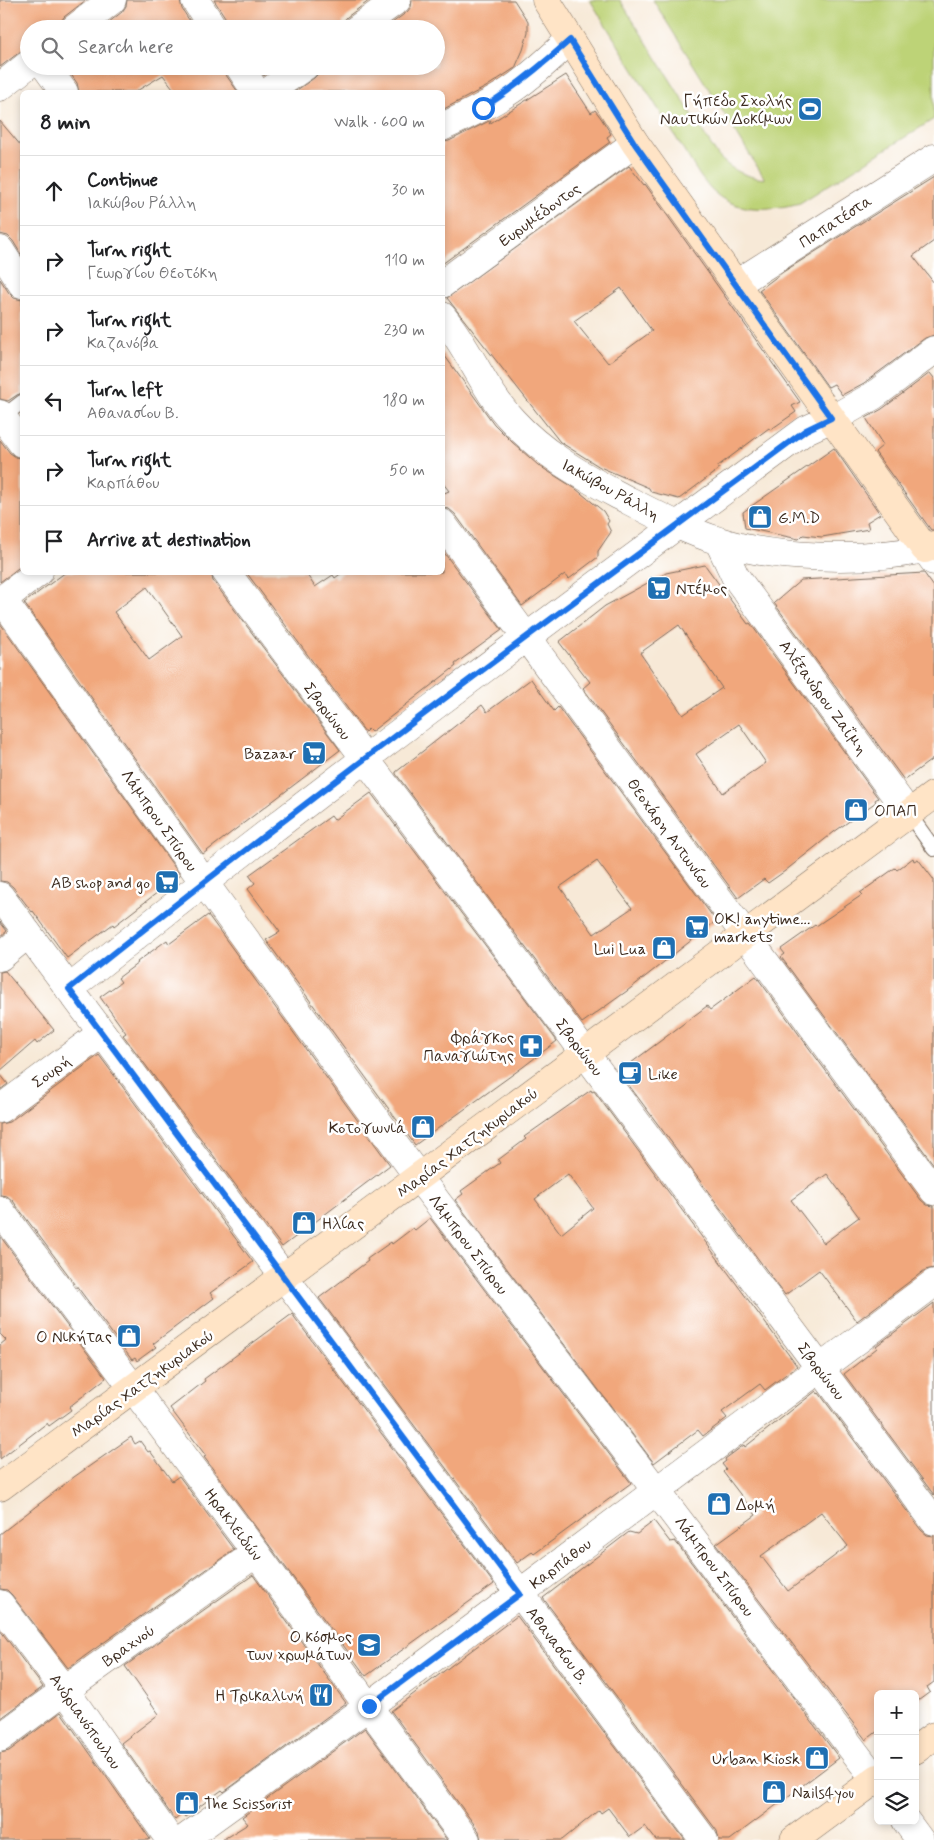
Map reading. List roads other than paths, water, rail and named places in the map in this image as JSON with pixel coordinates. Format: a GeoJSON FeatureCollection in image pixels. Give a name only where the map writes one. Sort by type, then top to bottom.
{"type":"FeatureCollection","features":[{"type":"Feature","properties":{"kind":"street"},"geometry":{"type":"LineString","coordinates":[[86,20],[112,0]]}},
{"type":"Feature","properties":{"kind":"street"},"geometry":{"type":"LineString","coordinates":[[195,0],[208,20]]}},
{"type":"Feature","properties":{"kind":"street"},"geometry":{"type":"LineString","coordinates":[[369,20],[397,0]]}},
{"type":"Feature","properties":{"kind":"street"},"geometry":{"type":"LineString","coordinates":[[546,0],[635,144],[831,418],[931,552]]}},
{"type":"Feature","properties":{"kind":"street"},"geometry":{"type":"LineString","coordinates":[[445,126],[483,108],[512,90],[533,74],[570,40]]}},
{"type":"Feature","properties":{"kind":"street"},"geometry":{"type":"LineString","coordinates":[[0,87],[20,71]]}},
{"type":"Feature","properties":{"kind":"street"},"geometry":{"type":"LineString","coordinates":[[52,75],[63,90]]}},
{"type":"Feature","properties":{"kind":"street"},"geometry":{"type":"LineString","coordinates":[[245,75],[255,90]]}},
{"type":"Feature","properties":{"kind":"street"},"geometry":{"type":"LineString","coordinates":[[271,90],[292,75]]}},
{"type":"Feature","properties":{"kind":"street","name":"Ευρυμέδοντος"},"geometry":{"type":"LineString","coordinates":[[445,282],[635,144]]}},
{"type":"Feature","properties":{"kind":"street","name":"Παπατέστα"},"geometry":{"type":"LineString","coordinates":[[736,284],[934,158]]}},
{"type":"Feature","properties":{"kind":"street"},"geometry":{"type":"LineString","coordinates":[[0,250],[20,281]]}},
{"type":"Feature","properties":{"kind":"street","name":"Ιακώβου Ράλλη"},"geometry":{"type":"LineString","coordinates":[[445,319],[452,327],[489,391],[511,419],[543,450],[583,476],[677,525],[719,542],[766,552],[820,556],[872,556],[931,552]]}},
{"type":"Feature","properties":{"kind":"street"},"geometry":{"type":"LineString","coordinates":[[69,989],[203,881],[364,758],[677,525],[806,430],[873,396],[934,350]]}},
{"type":"Feature","properties":{"kind":"street"},"geometry":{"type":"LineString","coordinates":[[6,413],[20,439]]}},
{"type":"Feature","properties":{"kind":"street","name":"Θεοχάρη Αντωνίου"},"geometry":{"type":"LineString","coordinates":[[445,527],[934,1191]]}},
{"type":"Feature","properties":{"kind":"street","name":"Αλέξανδρου Ζαΐμη"},"geometry":{"type":"LineString","coordinates":[[719,542],[736,576],[909,814]]}},
{"type":"Feature","properties":{"kind":"street"},"geometry":{"type":"LineString","coordinates":[[1,600],[35,575]]}},
{"type":"Feature","properties":{"kind":"street","name":"Σβορώνου"},"geometry":{"type":"LineString","coordinates":[[228,575],[934,1522]]}},
{"type":"Feature","properties":{"kind":"street","name":"Λάμπρου Σπύρου"},"geometry":{"type":"LineString","coordinates":[[1,600],[419,1178],[874,1776]]}},
{"type":"Feature","properties":{"kind":"street","name":"Μαρίας Χατζηκυριακού"},"geometry":{"type":"LineString","coordinates":[[0,1488],[934,795]]}},
{"type":"Feature","properties":{"kind":"street","name":"Αθανασίου Β."},"geometry":{"type":"LineString","coordinates":[[0,896],[704,1840]]}},
{"type":"Feature","properties":{"kind":"street"},"geometry":{"type":"LineString","coordinates":[[0,957],[28,934]]}},
{"type":"Feature","properties":{"kind":"street","name":"Σουρή"},"geometry":{"type":"LineString","coordinates":[[0,1109],[102,1033]]}},
{"type":"Feature","properties":{"kind":"street","name":"Ηρακλειδών"},"geometry":{"type":"LineString","coordinates":[[0,1210],[256,1553],[466,1840]]}},
{"type":"Feature","properties":{"kind":"street","name":"Καρπάθου"},"geometry":{"type":"LineString","coordinates":[[182,1840],[369,1706],[934,1283]]}},
{"type":"Feature","properties":{"kind":"street","name":"Βραχνού"},"geometry":{"type":"LineString","coordinates":[[0,1738],[256,1553]]}},
{"type":"Feature","properties":{"kind":"street","name":"Ανδριανόπουλου"},"geometry":{"type":"LineString","coordinates":[[0,1604],[65,1690],[170,1840]]}},
{"type":"Feature","properties":{"kind":"street"},"geometry":{"type":"LineString","coordinates":[[919,1747],[934,1736]]}},
{"type":"Feature","properties":{"kind":"street"},"geometry":{"type":"LineString","coordinates":[[794,1840],[874,1782]]}},
{"type":"Feature","properties":{"kind":"street"},"geometry":{"type":"LineString","coordinates":[[909,1825],[920,1840]]}},
{"type":"Feature","properties":{"kind":"lane","name":"Αλέξανδρου Ζαΐμη"},"geometry":{"type":"LineString","coordinates":[[909,814],[934,849]]}},
{"type":"Feature","properties":{"kind":"place","name":"Γήπεδο Σχολής Ναυτικών Δοκίμων"},"geometry":{"type":"Point","coordinates":[810,109]}},
{"type":"Feature","properties":{"kind":"place","name":"G.M.D"},"geometry":{"type":"Point","coordinates":[760,517]}},
{"type":"Feature","properties":{"kind":"place","name":"Ντέμος"},"geometry":{"type":"Point","coordinates":[659,588]}},
{"type":"Feature","properties":{"kind":"place","name":"Bazaar"},"geometry":{"type":"Point","coordinates":[314,753]}},
{"type":"Feature","properties":{"kind":"place","name":"ΟΠΑΠ"},"geometry":{"type":"Point","coordinates":[856,810]}},
{"type":"Feature","properties":{"kind":"place","name":"AB shop and go"},"geometry":{"type":"Point","coordinates":[167,882]}},
{"type":"Feature","properties":{"kind":"place","name":"OK! anytime... markets"},"geometry":{"type":"Point","coordinates":[697,927]}},
{"type":"Feature","properties":{"kind":"place","name":"Lui Lua"},"geometry":{"type":"Point","coordinates":[664,948]}},
{"type":"Feature","properties":{"kind":"place","name":"Φράγκος Παναγιώτης"},"geometry":{"type":"Point","coordinates":[531,1046]}},
{"type":"Feature","properties":{"kind":"place","name":"Like"},"geometry":{"type":"Point","coordinates":[630,1073]}},
{"type":"Feature","properties":{"kind":"place","name":"Κοτογωνιά"},"geometry":{"type":"Point","coordinates":[423,1127]}},
{"type":"Feature","properties":{"kind":"place","name":"Ηλίας"},"geometry":{"type":"Point","coordinates":[304,1223]}},
{"type":"Feature","properties":{"kind":"place","name":"Ο Νικήτας"},"geometry":{"type":"Point","coordinates":[129,1336]}},
{"type":"Feature","properties":{"kind":"place","name":"Δομή"},"geometry":{"type":"Point","coordinates":[719,1504]}},
{"type":"Feature","properties":{"kind":"place","name":"Ο κόσμος των χρωμάτων"},"geometry":{"type":"Point","coordinates":[369,1645]}},
{"type":"Feature","properties":{"kind":"place","name":"Η Τρικαλινή"},"geometry":{"type":"Point","coordinates":[321,1695]}},
{"type":"Feature","properties":{"kind":"place","name":"Urban Kiosk"},"geometry":{"type":"Point","coordinates":[817,1758]}},
{"type":"Feature","properties":{"kind":"place","name":"Nails4you"},"geometry":{"type":"Point","coordinates":[774,1792]}},
{"type":"Feature","properties":{"kind":"place","name":"The Scissorist"},"geometry":{"type":"Point","coordinates":[187,1803]}}]}
